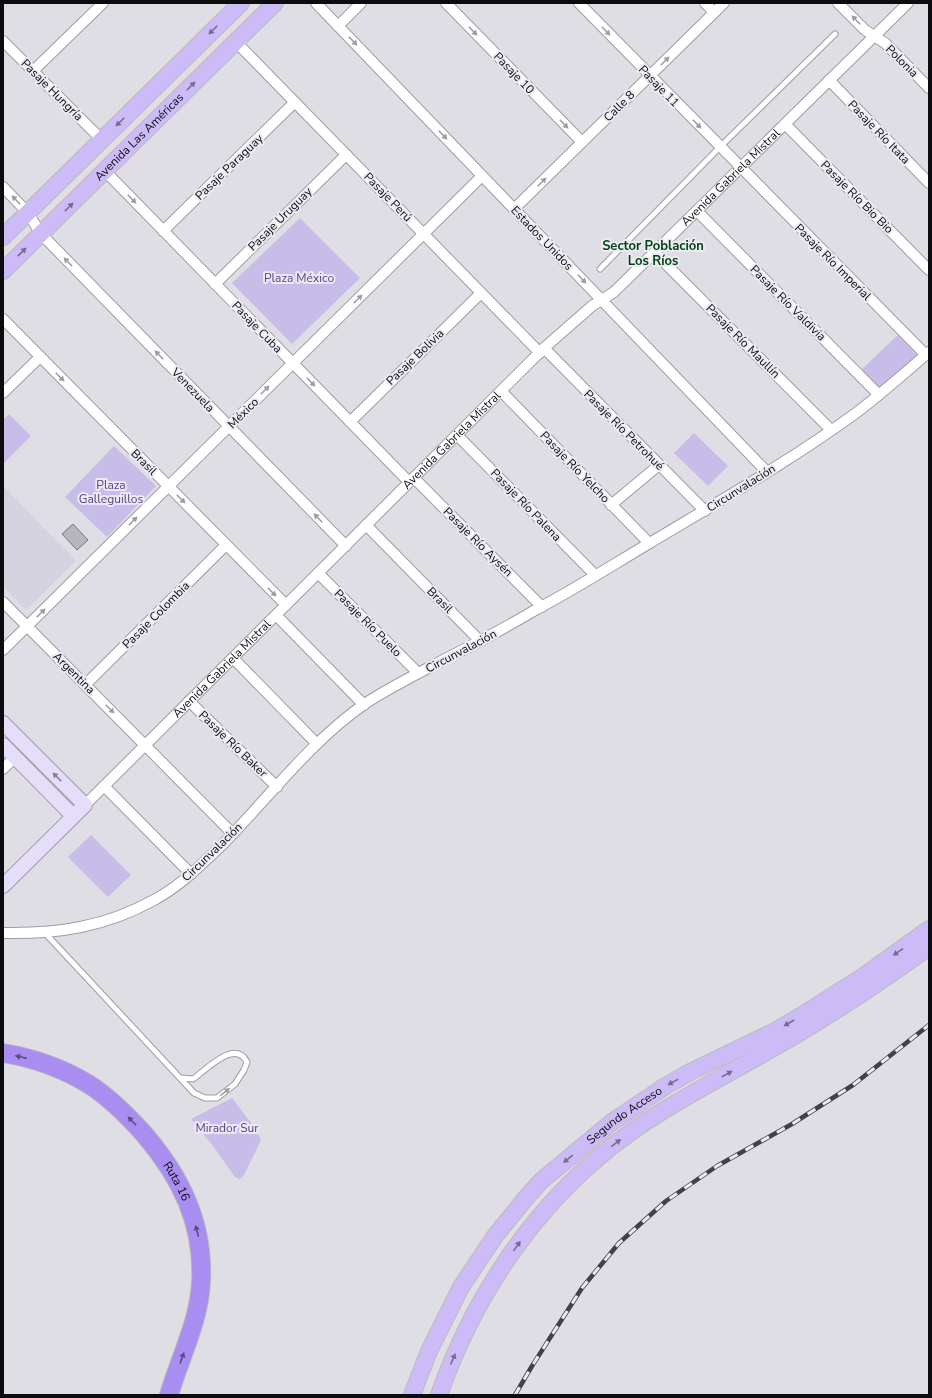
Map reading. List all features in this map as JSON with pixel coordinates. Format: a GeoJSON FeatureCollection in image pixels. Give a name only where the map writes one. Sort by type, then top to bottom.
{"type":"FeatureCollection","features":[{"type":"Feature","properties":{"kind":"highway","name":"Ruta 16"},"geometry":{"type":"LineString","coordinates":[[3,1053],[34,1060],[57,1068],[85,1083],[106,1097],[134,1123],[156,1149],[170,1168],[189,1204],[201,1257],[201,1283],[194,1324],[169,1395]]}},
{"type":"Feature","properties":{"kind":"main road","name":"Avenida Las Américas"},"geometry":{"type":"LineString","coordinates":[[3,271],[275,3]]}},
{"type":"Feature","properties":{"kind":"main road","name":"Avenida Las Américas"},"geometry":{"type":"LineString","coordinates":[[3,237],[102,140],[234,5]]}},
{"type":"Feature","properties":{"kind":"main road","name":"Segundo Acceso"},"geometry":{"type":"LineString","coordinates":[[412,1395],[432,1344],[461,1287],[495,1236],[541,1181],[612,1122],[658,1091],[690,1072],[775,1031],[799,1017],[862,977],[929,929]]}},
{"type":"Feature","properties":{"kind":"main road","name":"Segundo Acceso"},"geometry":{"type":"LineString","coordinates":[[439,1395],[457,1349],[487,1290],[525,1234],[557,1196],[578,1175],[612,1146],[647,1120],[838,1010],[929,947]]}},
{"type":"Feature","properties":{"kind":"street"},"geometry":{"type":"LineString","coordinates":[[33,71],[103,3]]}},
{"type":"Feature","properties":{"kind":"street","name":"Estados Unidos"},"geometry":{"type":"LineString","coordinates":[[316,3],[767,472]]}},
{"type":"Feature","properties":{"kind":"street"},"geometry":{"type":"LineString","coordinates":[[338,26],[361,3]]}},
{"type":"Feature","properties":{"kind":"street","name":"Pasaje 10"},"geometry":{"type":"LineString","coordinates":[[446,3],[582,142]]}},
{"type":"Feature","properties":{"kind":"street","name":"Pasaje 11"},"geometry":{"type":"LineString","coordinates":[[579,3],[740,168]]}},
{"type":"Feature","properties":{"kind":"street"},"geometry":{"type":"LineString","coordinates":[[706,3],[714,12]]}},
{"type":"Feature","properties":{"kind":"street","name":"Calle 8"},"geometry":{"type":"LineString","coordinates":[[514,209],[724,3]]}},
{"type":"Feature","properties":{"kind":"street","name":"Polonia"},"geometry":{"type":"LineString","coordinates":[[838,3],[865,30],[885,43],[929,88]]}},
{"type":"Feature","properties":{"kind":"street","name":"Avenida Gabriela Mistral"},"geometry":{"type":"LineString","coordinates":[[3,886],[542,350],[601,300],[614,292],[908,3]]}},
{"type":"Feature","properties":{"kind":"street","name":"Pasaje Hungría"},"geometry":{"type":"LineString","coordinates":[[3,41],[102,140]]}},
{"type":"Feature","properties":{"kind":"street","name":"Pasaje Perú"},"geometry":{"type":"LineString","coordinates":[[236,42],[481,293],[542,350]]}},
{"type":"Feature","properties":{"kind":"street","name":"Pasaje Río Itata"},"geometry":{"type":"LineString","coordinates":[[830,80],[929,183]]}},
{"type":"Feature","properties":{"kind":"street","name":"Pasaje Paraguay"},"geometry":{"type":"LineString","coordinates":[[163,231],[295,102]]}},
{"type":"Feature","properties":{"kind":"street","name":"Pasaje Río Bio Bio"},"geometry":{"type":"LineString","coordinates":[[785,124],[929,270]]}},
{"type":"Feature","properties":{"kind":"street","name":"Pasaje Uruguay"},"geometry":{"type":"LineString","coordinates":[[215,284],[346,154]]}},
{"type":"Feature","properties":{"kind":"street","name":"Pasaje Río Imperial"},"geometry":{"type":"LineString","coordinates":[[740,168],[927,354]]}},
{"type":"Feature","properties":{"kind":"street","name":"Pasaje Cuba"},"geometry":{"type":"LineString","coordinates":[[105,171],[350,422],[411,480]]}},
{"type":"Feature","properties":{"kind":"street","name":"México"},"geometry":{"type":"LineString","coordinates":[[3,650],[482,176]]}},
{"type":"Feature","properties":{"kind":"street","name":"Venezuela"},"geometry":{"type":"LineString","coordinates":[[3,187],[28,213],[41,234],[346,546]]}},
{"type":"Feature","properties":{"kind":"street","name":"Pasaje Río Valdivia"},"geometry":{"type":"LineString","coordinates":[[697,211],[879,395]]}},
{"type":"Feature","properties":{"kind":"street","name":"Pasaje Río Maullín"},"geometry":{"type":"LineString","coordinates":[[655,253],[831,430]]}},
{"type":"Feature","properties":{"kind":"street","name":"Pasaje Bolivia"},"geometry":{"type":"LineString","coordinates":[[350,422],[481,293]]}},
{"type":"Feature","properties":{"kind":"street","name":"Brasil"},"geometry":{"type":"LineString","coordinates":[[3,319],[286,605]]}},
{"type":"Feature","properties":{"kind":"street","name":"Pasaje Río Petrohué"},"geometry":{"type":"LineString","coordinates":[[542,350],[704,511]]}},
{"type":"Feature","properties":{"kind":"street","name":"Circunvalación"},"geometry":{"type":"LineString","coordinates":[[3,933],[45,932],[84,927],[121,916],[157,898],[191,874],[233,834],[317,744],[347,717],[381,693],[542,607],[767,472],[831,430],[879,395],[927,354]]}},
{"type":"Feature","properties":{"kind":"street"},"geometry":{"type":"LineString","coordinates":[[3,393],[40,357]]}},
{"type":"Feature","properties":{"kind":"street","name":"Pasaje Río Yelcho"},"geometry":{"type":"LineString","coordinates":[[501,391],[649,543]]}},
{"type":"Feature","properties":{"kind":"street","name":"Pasaje Río Palena"},"geometry":{"type":"LineString","coordinates":[[457,435],[594,576]]}},
{"type":"Feature","properties":{"kind":"street"},"geometry":{"type":"LineString","coordinates":[[611,504],[659,465]]}},
{"type":"Feature","properties":{"kind":"street","name":"Pasaje Río Aysén"},"geometry":{"type":"LineString","coordinates":[[411,480],[542,607]]}},
{"type":"Feature","properties":{"kind":"street","name":"Brasil"},"geometry":{"type":"LineString","coordinates":[[366,525],[480,641]]}},
{"type":"Feature","properties":{"kind":"street","name":"Pasaje Colombia"},"geometry":{"type":"LineString","coordinates":[[86,684],[226,545]]}},
{"type":"Feature","properties":{"kind":"street","name":"Pasaje Río Puelo"},"geometry":{"type":"LineString","coordinates":[[318,573],[418,673]]}},
{"type":"Feature","properties":{"kind":"street","name":"Argentina"},"geometry":{"type":"LineString","coordinates":[[3,602],[86,684],[233,834]]}},
{"type":"Feature","properties":{"kind":"street"},"geometry":{"type":"LineString","coordinates":[[276,615],[364,705]]}},
{"type":"Feature","properties":{"kind":"street"},"geometry":{"type":"LineString","coordinates":[[233,658],[317,744]]}},
{"type":"Feature","properties":{"kind":"street","name":"Pasaje Río Baker"},"geometry":{"type":"LineString","coordinates":[[189,701],[277,787]]}},
{"type":"Feature","properties":{"kind":"street"},"geometry":{"type":"LineString","coordinates":[[3,723],[85,805]]}},
{"type":"Feature","properties":{"kind":"street"},"geometry":{"type":"LineString","coordinates":[[3,745],[73,816]]}},
{"type":"Feature","properties":{"kind":"street"},"geometry":{"type":"LineString","coordinates":[[3,769],[15,757]]}},
{"type":"Feature","properties":{"kind":"street"},"geometry":{"type":"LineString","coordinates":[[104,786],[191,874]]}},
{"type":"Feature","properties":{"kind":"lane"},"geometry":{"type":"LineString","coordinates":[[600,269],[720,147],[835,34]]}},
{"type":"Feature","properties":{"kind":"lane"},"geometry":{"type":"LineString","coordinates":[[45,932],[182,1078],[194,1093],[205,1098],[217,1098],[235,1084],[247,1062],[244,1056],[239,1053],[233,1053],[220,1057],[193,1079],[182,1078]]}},
{"type":"Feature","properties":{"kind":"shaded area"},"geometry":{"type":"Polygon","coordinates":[[[3,486],[76,561],[26,610],[3,586],[3,486]]]}},
{"type":"Feature","properties":{"kind":"green space","name":"Plaza México"},"geometry":{"type":"Polygon","coordinates":[[[300,218],[360,278],[292,344],[232,283],[300,218]]]}},
{"type":"Feature","properties":{"kind":"green space"},"geometry":{"type":"Polygon","coordinates":[[[898,335],[918,356],[881,390],[862,369],[898,335]]]}},
{"type":"Feature","properties":{"kind":"green space"},"geometry":{"type":"Polygon","coordinates":[[[9,414],[31,436],[3,464],[3,420],[9,414]]]}},
{"type":"Feature","properties":{"kind":"green space"},"geometry":{"type":"Polygon","coordinates":[[[694,433],[728,466],[708,486],[674,453],[694,433]]]}},
{"type":"Feature","properties":{"kind":"green space","name":"Plaza Galleguillos"},"geometry":{"type":"Polygon","coordinates":[[[114,446],[156,486],[107,537],[65,497],[114,446]]]}},
{"type":"Feature","properties":{"kind":"green space"},"geometry":{"type":"Polygon","coordinates":[[[91,835],[131,875],[108,897],[68,857],[91,835]]]}},
{"type":"Feature","properties":{"kind":"green space","name":"Mirador Sur"},"geometry":{"type":"Polygon","coordinates":[[[232,1098],[255,1128],[261,1140],[244,1175],[240,1179],[235,1177],[213,1146],[191,1119],[232,1098]]]}},
{"type":"Feature","properties":{"kind":"building"},"geometry":{"type":"Polygon","coordinates":[[[73,524],[88,540],[77,550],[62,534],[73,524]]]}},
{"type":"Feature","properties":{"kind":"railway"},"geometry":{"type":"LineString","coordinates":[[515,1395],[582,1288],[619,1243],[666,1201],[717,1166],[792,1124],[853,1085],[929,1025]]}},
{"type":"Feature","properties":{"kind":"district","name":"Sector Población Los Ríos"},"geometry":{"type":"Point","coordinates":[653,254]}}]}
